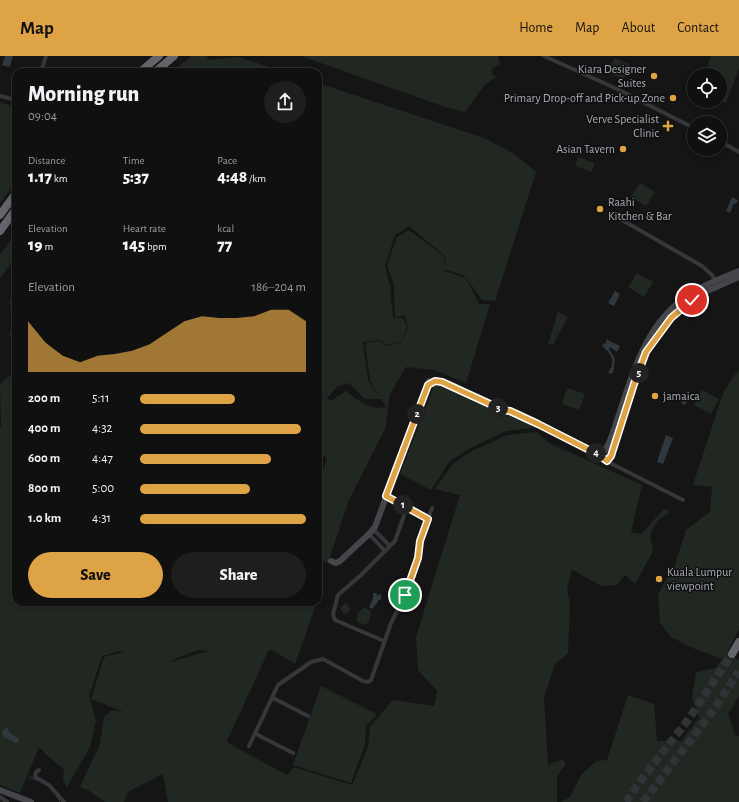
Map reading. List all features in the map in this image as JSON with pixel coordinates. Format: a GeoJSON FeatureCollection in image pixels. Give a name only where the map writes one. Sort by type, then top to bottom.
{"type":"FeatureCollection","features":[{"type":"Feature","properties":{"kind":"highway"},"geometry":{"type":"LineString","coordinates":[[145,68],[160,56]]}},
{"type":"Feature","properties":{"kind":"highway"},"geometry":{"type":"LineString","coordinates":[[160,68],[174,56]]}},
{"type":"Feature","properties":{"kind":"highway"},"geometry":{"type":"LineString","coordinates":[[0,215],[12,198]]}},
{"type":"Feature","properties":{"kind":"highway"},"geometry":{"type":"LineString","coordinates":[[0,231],[12,214]]}},
{"type":"Feature","properties":{"kind":"highway"},"geometry":{"type":"LineString","coordinates":[[732,654],[739,642]]}},
{"type":"Feature","properties":{"kind":"main road"},"geometry":{"type":"LineString","coordinates":[[607,461],[611,456],[646,352],[671,318],[692,300],[739,271]]}},
{"type":"Feature","properties":{"kind":"main road"},"geometry":{"type":"LineString","coordinates":[[331,561],[336,563],[340,561],[371,532],[428,385],[433,378],[444,378],[504,406],[510,411],[599,455],[606,449],[609,443],[642,350],[659,322],[671,309],[688,295],[718,283],[739,277]]}},
{"type":"Feature","properties":{"kind":"main road"},"geometry":{"type":"LineString","coordinates":[[0,790],[31,802]]}},
{"type":"Feature","properties":{"kind":"street"},"geometry":{"type":"LineString","coordinates":[[42,68],[46,56]]}},
{"type":"Feature","properties":{"kind":"street"},"geometry":{"type":"LineString","coordinates":[[544,56],[615,88],[687,124]]}},
{"type":"Feature","properties":{"kind":"street"},"geometry":{"type":"LineString","coordinates":[[0,96],[12,99]]}},
{"type":"Feature","properties":{"kind":"street"},"geometry":{"type":"LineString","coordinates":[[727,145],[739,152]]}},
{"type":"Feature","properties":{"kind":"street"},"geometry":{"type":"LineString","coordinates":[[622,220],[702,266],[718,283]]}},
{"type":"Feature","properties":{"kind":"street"},"geometry":{"type":"LineString","coordinates":[[599,455],[607,461],[683,500]]}},
{"type":"Feature","properties":{"kind":"street"},"geometry":{"type":"LineString","coordinates":[[386,496],[428,519]]}},
{"type":"Feature","properties":{"kind":"street"},"geometry":{"type":"LineString","coordinates":[[384,641],[335,620],[333,614],[338,595],[395,541],[407,507]]}},
{"type":"Feature","properties":{"kind":"street"},"geometry":{"type":"LineString","coordinates":[[250,746],[278,685],[311,662],[323,660],[363,681],[368,682],[371,680],[391,623],[405,595],[418,558],[420,541],[432,508]]}},
{"type":"Feature","properties":{"kind":"street"},"geometry":{"type":"LineString","coordinates":[[371,532],[390,546]]}},
{"type":"Feature","properties":{"kind":"street"},"geometry":{"type":"LineString","coordinates":[[371,532],[385,551]]}},
{"type":"Feature","properties":{"kind":"street"},"geometry":{"type":"LineString","coordinates":[[272,698],[308,716]]}},
{"type":"Feature","properties":{"kind":"street"},"geometry":{"type":"LineString","coordinates":[[256,734],[293,753]]}},
{"type":"Feature","properties":{"kind":"street"},"geometry":{"type":"LineString","coordinates":[[39,770],[36,772],[35,777],[49,785],[64,802]]}},
{"type":"Feature","properties":{"kind":"street"},"geometry":{"type":"LineString","coordinates":[[0,797],[7,802]]}},
{"type":"Feature","properties":{"kind":"shaded area"},"geometry":{"type":"Polygon","coordinates":[[[5,56],[13,56],[10,67],[2,65],[5,56]]]}},
{"type":"Feature","properties":{"kind":"shaded area"},"geometry":{"type":"Polygon","coordinates":[[[192,56],[207,56],[208,60],[238,57],[272,68],[177,68],[192,56]]]}},
{"type":"Feature","properties":{"kind":"shaded area"},"geometry":{"type":"Polygon","coordinates":[[[301,56],[498,56],[500,64],[491,69],[493,75],[497,76],[484,86],[465,112],[448,108],[301,56]]]}},
{"type":"Feature","properties":{"kind":"shaded area"},"geometry":{"type":"Polygon","coordinates":[[[711,56],[739,56],[739,68],[727,100],[727,68],[707,68],[711,56]]]}},
{"type":"Feature","properties":{"kind":"shaded area"},"geometry":{"type":"Polygon","coordinates":[[[614,58],[629,64],[624,79],[608,73],[614,58]]]}},
{"type":"Feature","properties":{"kind":"shaded area"},"geometry":{"type":"Polygon","coordinates":[[[322,84],[484,138],[513,153],[536,172],[495,301],[482,300],[465,276],[444,269],[444,271],[466,278],[479,304],[490,304],[466,383],[435,370],[406,367],[390,394],[385,429],[348,502],[328,563],[322,561],[322,472],[327,458],[322,455],[322,84]],[[409,226],[395,235],[385,266],[390,286],[393,318],[403,318],[407,327],[402,341],[388,345],[379,340],[363,342],[368,380],[379,397],[370,380],[365,343],[379,341],[387,346],[402,342],[408,327],[405,315],[395,317],[394,285],[387,265],[397,237],[409,230],[444,256],[444,269],[445,256],[409,226]],[[349,383],[338,386],[327,398],[331,401],[346,391],[369,406],[380,408],[386,407],[381,399],[365,399],[349,383]]]}},
{"type":"Feature","properties":{"kind":"shaded area"},"geometry":{"type":"Polygon","coordinates":[[[0,102],[12,106],[12,187],[0,203],[0,102]]]}},
{"type":"Feature","properties":{"kind":"shaded area"},"geometry":{"type":"Polygon","coordinates":[[[578,157],[594,163],[592,172],[575,166],[578,157]]]}},
{"type":"Feature","properties":{"kind":"shaded area"},"geometry":{"type":"Polygon","coordinates":[[[640,183],[655,192],[646,206],[631,197],[640,183]]]}},
{"type":"Feature","properties":{"kind":"shaded area"},"geometry":{"type":"Polygon","coordinates":[[[732,197],[738,200],[736,204],[734,203],[730,213],[726,211],[732,197]]]}},
{"type":"Feature","properties":{"kind":"shaded area"},"geometry":{"type":"Polygon","coordinates":[[[12,238],[12,261],[0,278],[0,255],[12,238]]]}},
{"type":"Feature","properties":{"kind":"shaded area"},"geometry":{"type":"Polygon","coordinates":[[[637,273],[653,282],[644,297],[628,287],[637,273]]]}},
{"type":"Feature","properties":{"kind":"shaded area"},"geometry":{"type":"Polygon","coordinates":[[[615,291],[620,294],[614,306],[608,303],[615,291]]]}},
{"type":"Feature","properties":{"kind":"shaded area"},"geometry":{"type":"Polygon","coordinates":[[[12,297],[12,313],[9,300],[12,297]]]}},
{"type":"Feature","properties":{"kind":"shaded area"},"geometry":{"type":"Polygon","coordinates":[[[558,312],[568,317],[553,345],[548,344],[558,312]]]}},
{"type":"Feature","properties":{"kind":"shaded area"},"geometry":{"type":"Polygon","coordinates":[[[12,327],[12,338],[9,335],[12,327]]]}},
{"type":"Feature","properties":{"kind":"shaded area"},"geometry":{"type":"Polygon","coordinates":[[[606,339],[620,346],[617,352],[610,347],[609,349],[615,360],[613,373],[611,374],[608,372],[612,365],[612,358],[602,346],[604,343],[606,344],[606,339]]]}},
{"type":"Feature","properties":{"kind":"shaded area"},"geometry":{"type":"Polygon","coordinates":[[[739,370],[739,629],[727,653],[739,660],[739,696],[728,714],[735,735],[739,736],[739,802],[561,802],[570,797],[581,775],[596,761],[607,760],[628,695],[654,704],[657,741],[681,741],[699,718],[692,697],[696,672],[716,668],[722,659],[695,649],[671,637],[660,623],[658,595],[669,574],[672,574],[686,530],[710,512],[712,487],[693,485],[723,393],[739,370]]]}},
{"type":"Feature","properties":{"kind":"shaded area"},"geometry":{"type":"Polygon","coordinates":[[[12,374],[12,606],[283,606],[283,608],[284,606],[316,606],[295,664],[272,650],[269,650],[227,741],[228,743],[287,775],[294,767],[352,785],[368,747],[370,727],[393,700],[434,706],[437,691],[418,670],[416,637],[460,495],[435,489],[453,464],[470,452],[507,435],[536,432],[551,444],[642,485],[631,532],[641,534],[664,509],[670,512],[658,520],[650,534],[653,551],[635,584],[625,575],[617,585],[602,586],[572,570],[567,589],[570,603],[568,653],[555,664],[544,698],[548,765],[563,759],[566,764],[557,776],[557,802],[168,802],[163,774],[128,792],[124,802],[105,802],[88,790],[80,787],[100,744],[104,717],[112,710],[124,712],[91,699],[104,657],[120,653],[124,654],[120,651],[102,656],[89,696],[96,721],[90,747],[67,787],[63,780],[64,769],[39,747],[20,793],[0,785],[0,384],[12,374]],[[198,650],[170,662],[209,651],[198,650]]]}},
{"type":"Feature","properties":{"kind":"shaded area"},"geometry":{"type":"Polygon","coordinates":[[[444,384],[525,421],[533,428],[506,431],[467,450],[449,462],[431,490],[400,474],[434,386],[444,384]]]}},
{"type":"Feature","properties":{"kind":"shaded area"},"geometry":{"type":"Polygon","coordinates":[[[567,388],[585,394],[579,410],[562,404],[567,388]]]}},
{"type":"Feature","properties":{"kind":"shaded area"},"geometry":{"type":"Polygon","coordinates":[[[702,390],[719,399],[711,414],[694,405],[702,390]]]}},
{"type":"Feature","properties":{"kind":"shaded area"},"geometry":{"type":"Polygon","coordinates":[[[687,392],[691,394],[685,405],[681,403],[687,392]]]}},
{"type":"Feature","properties":{"kind":"shaded area"},"geometry":{"type":"Polygon","coordinates":[[[666,435],[673,438],[663,464],[657,462],[666,435]]]}},
{"type":"Feature","properties":{"kind":"shaded area"},"geometry":{"type":"Polygon","coordinates":[[[373,593],[376,593],[378,596],[381,594],[381,599],[378,600],[372,609],[369,607],[373,599],[373,593]]]}},
{"type":"Feature","properties":{"kind":"shaded area"},"geometry":{"type":"Polygon","coordinates":[[[346,603],[351,610],[344,615],[340,608],[346,603]]]}},
{"type":"Feature","properties":{"kind":"shaded area"},"geometry":{"type":"Polygon","coordinates":[[[365,607],[371,612],[369,622],[364,625],[357,622],[357,619],[359,611],[365,607]]]}},
{"type":"Feature","properties":{"kind":"shaded area"},"geometry":{"type":"Polygon","coordinates":[[[321,686],[377,714],[366,726],[365,744],[351,783],[293,765],[321,686]]]}},
{"type":"Feature","properties":{"kind":"shaded area"},"geometry":{"type":"Polygon","coordinates":[[[7,727],[10,733],[19,739],[18,742],[15,743],[3,736],[2,731],[7,727]]]}},
{"type":"Feature","properties":{"kind":"waterway"},"geometry":{"type":"LineString","coordinates":[[29,777],[41,782]]}},
{"type":"Feature","properties":{"kind":"waterway"},"geometry":{"type":"LineString","coordinates":[[57,797],[60,802]]}},
{"type":"Feature","properties":{"kind":"tunnel"},"geometry":{"type":"LineString","coordinates":[[626,802],[688,720],[732,654]]}},
{"type":"Feature","properties":{"kind":"tunnel"},"geometry":{"type":"LineString","coordinates":[[643,802],[712,712],[739,671]]}},
{"type":"Feature","properties":{"kind":"place","name":"Kiara Designer Suites"},"geometry":{"type":"Point","coordinates":[654,76]}},
{"type":"Feature","properties":{"kind":"place","name":"Primary Drop-off and Pick-up Zone"},"geometry":{"type":"Point","coordinates":[673,98]}},
{"type":"Feature","properties":{"kind":"place","name":"Verve Specialist Clinic"},"geometry":{"type":"Point","coordinates":[668,126]}},
{"type":"Feature","properties":{"kind":"place","name":"Asian Tavern"},"geometry":{"type":"Point","coordinates":[623,149]}},
{"type":"Feature","properties":{"kind":"place","name":"Raahi Kitchen & Bar"},"geometry":{"type":"Point","coordinates":[600,209]}},
{"type":"Feature","properties":{"kind":"place","name":"jamaica"},"geometry":{"type":"Point","coordinates":[655,396]}},
{"type":"Feature","properties":{"kind":"place","name":"Kuala Lumpur viewpoint"},"geometry":{"type":"Point","coordinates":[659,579]}},
{"type":"Feature","properties":{"kind":"route"},"geometry":{"type":"LineString","coordinates":[[405,595],[418,558],[420,541],[428,519],[386,496],[428,385],[435,381],[442,382],[503,410],[510,411],[538,424],[599,455],[607,461],[611,456],[646,352],[671,318],[692,300]]}}]}
